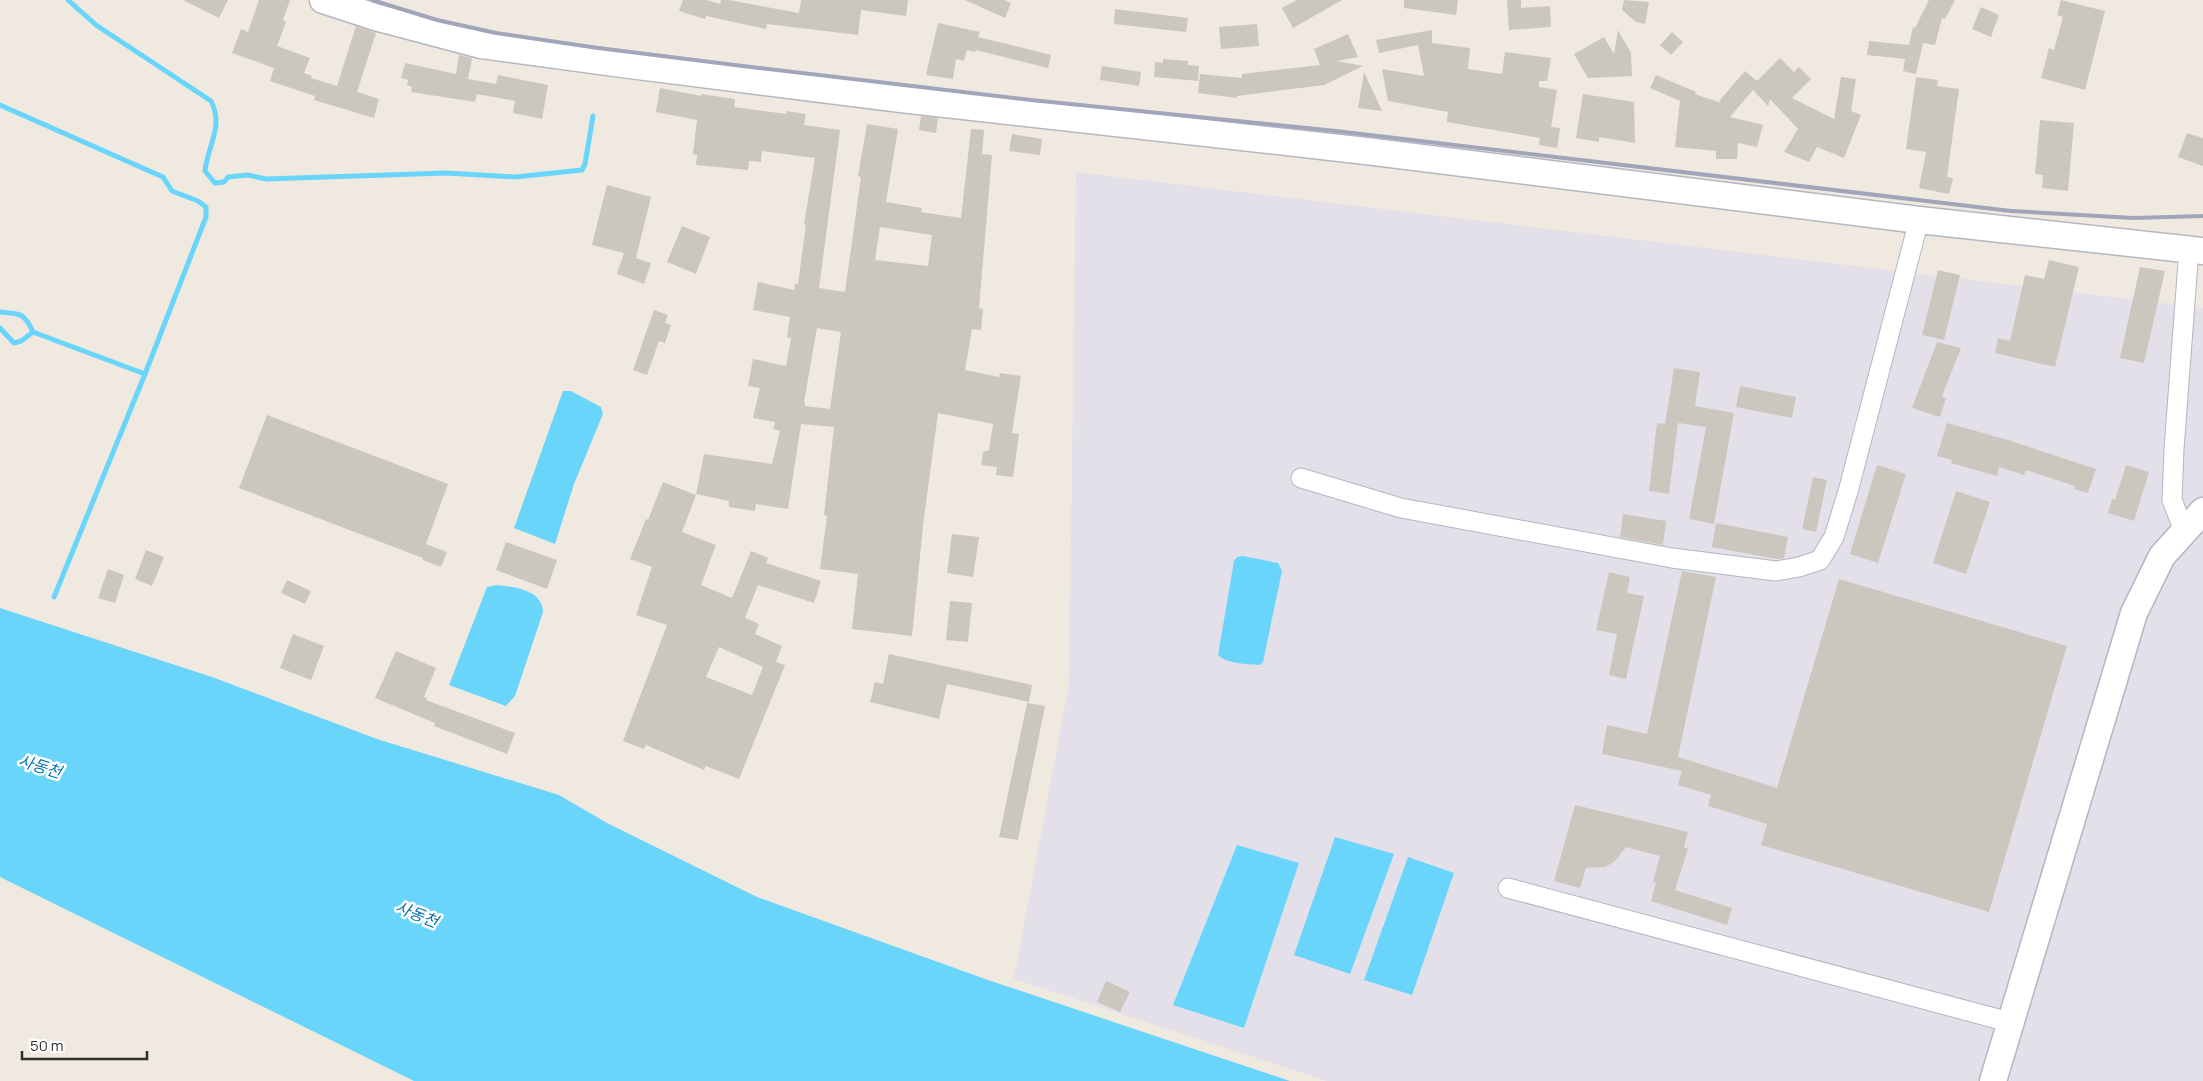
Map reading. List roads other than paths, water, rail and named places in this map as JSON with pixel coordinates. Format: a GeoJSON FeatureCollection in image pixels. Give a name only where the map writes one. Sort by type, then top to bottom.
{"type":"FeatureCollection","features":[{"type":"Feature","properties":{"kind":"main road"},"geometry":{"type":"LineString","coordinates":[[323,0],[374,17],[481,46],[901,99],[1376,152],[1919,220],[2196,250]]}},
{"type":"Feature","properties":{"kind":"main road"},"geometry":{"type":"LineString","coordinates":[[1993,1081],[2009,1022],[2134,613],[2148,581],[2162,556],[2203,511]]}},
{"type":"Feature","properties":{"kind":"street"},"geometry":{"type":"LineString","coordinates":[[1300,478],[1401,508],[1672,558],[1776,571],[1799,567],[1820,560],[1834,537],[1844,504],[1919,220]]}},
{"type":"Feature","properties":{"kind":"street"},"geometry":{"type":"LineString","coordinates":[[2184,531],[2172,500],[2174,449],[2196,250]]}},
{"type":"Feature","properties":{"kind":"street"},"geometry":{"type":"LineString","coordinates":[[1508,888],[2009,1022]]}},
{"type":"Feature","properties":{"kind":"water"},"geometry":{"type":"Polygon","coordinates":[[[563,391],[571,391],[601,407],[603,414],[574,484],[555,544],[514,528],[563,391]]]}},
{"type":"Feature","properties":{"kind":"water"},"geometry":{"type":"Polygon","coordinates":[[[1243,556],[1278,563],[1282,571],[1263,662],[1260,665],[1232,662],[1218,655],[1234,561],[1237,557],[1243,556]]]}},
{"type":"Feature","properties":{"kind":"water"},"geometry":{"type":"Polygon","coordinates":[[[497,585],[512,587],[533,594],[538,599],[543,612],[515,696],[506,706],[449,685],[487,587],[497,585]]]}},
{"type":"Feature","properties":{"kind":"water","name":"사동천"},"geometry":{"type":"Polygon","coordinates":[[[0,608],[212,677],[377,739],[559,795],[607,823],[757,897],[988,980],[1290,1081],[414,1081],[0,877],[0,608]]]}},
{"type":"Feature","properties":{"kind":"water"},"geometry":{"type":"Polygon","coordinates":[[[1335,837],[1394,854],[1350,974],[1294,955],[1335,837]]]}},
{"type":"Feature","properties":{"kind":"water"},"geometry":{"type":"Polygon","coordinates":[[[1237,845],[1299,863],[1244,1028],[1173,1005],[1237,845]]]}},
{"type":"Feature","properties":{"kind":"water"},"geometry":{"type":"Polygon","coordinates":[[[1408,857],[1454,873],[1412,995],[1364,980],[1408,857]]]}},
{"type":"Feature","properties":{"kind":"waterway"},"geometry":{"type":"LineString","coordinates":[[68,0],[96,25],[211,101],[215,110],[216,127],[205,171],[215,183],[224,182],[228,177],[248,175],[266,179],[446,173],[515,177],[582,170],[585,164],[593,116]]}},
{"type":"Feature","properties":{"kind":"waterway"},"geometry":{"type":"LineString","coordinates":[[0,105],[163,177],[172,191],[198,201],[206,207],[206,217],[145,374],[54,597]]}},
{"type":"Feature","properties":{"kind":"waterway"},"geometry":{"type":"LineString","coordinates":[[0,312],[21,315],[33,332],[145,374]]}},
{"type":"Feature","properties":{"kind":"waterway"},"geometry":{"type":"LineString","coordinates":[[0,328],[14,343],[21,341],[33,332]]}},
{"type":"Feature","properties":{"kind":"railway"},"geometry":{"type":"LineString","coordinates":[[372,0],[437,20],[496,33],[751,67],[1031,100],[1336,131],[2011,211],[2133,218],[2203,216]]}}]}
